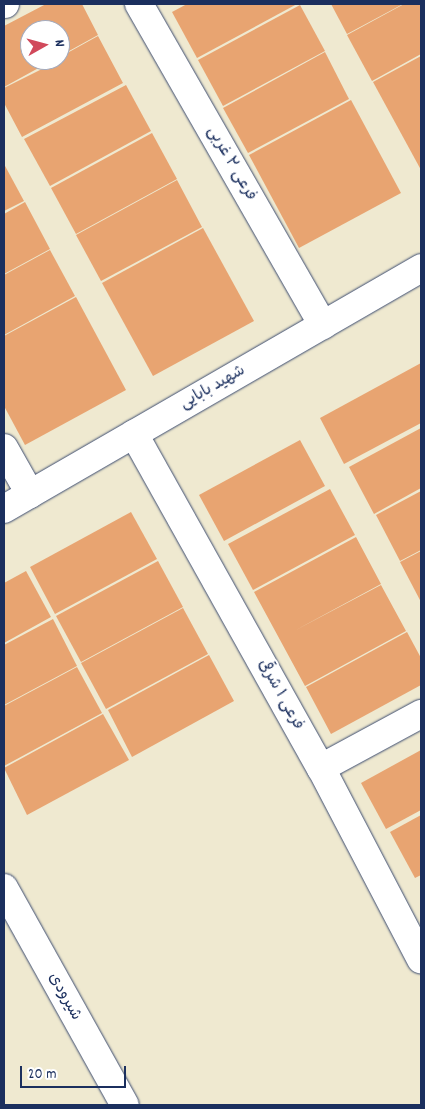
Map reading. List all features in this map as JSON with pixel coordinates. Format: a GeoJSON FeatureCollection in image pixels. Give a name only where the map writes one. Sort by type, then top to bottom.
{"type":"FeatureCollection","features":[{"type":"Feature","properties":{"kind":"street","name":"فرعی ۲ غربی"},"geometry":{"type":"LineString","coordinates":[[139,4],[322,325]]}},
{"type":"Feature","properties":{"kind":"street","name":"شهید بابایی"},"geometry":{"type":"LineString","coordinates":[[4,509],[322,325],[420,272]]}},
{"type":"Feature","properties":{"kind":"street","name":"فرعی ۱ شرقی"},"geometry":{"type":"LineString","coordinates":[[134,434],[321,768],[421,959]]}},
{"type":"Feature","properties":{"kind":"street"},"geometry":{"type":"LineString","coordinates":[[4,448],[30,494]]}},
{"type":"Feature","properties":{"kind":"street"},"geometry":{"type":"LineString","coordinates":[[321,768],[421,714]]}},
{"type":"Feature","properties":{"kind":"street","name":"شیرودی"},"geometry":{"type":"LineString","coordinates":[[4,888],[125,1105]]}},
{"type":"Feature","properties":{"kind":"building"},"geometry":{"type":"Polygon","coordinates":[[[46,4],[82,4],[98,35],[70,50],[70,20],[20,20],[20,70],[35,70],[4,87],[4,26],[46,4]]]}},
{"type":"Feature","properties":{"kind":"building"},"geometry":{"type":"Polygon","coordinates":[[[187,4],[297,4],[197,58],[172,12],[187,4]]]}},
{"type":"Feature","properties":{"kind":"building"},"geometry":{"type":"Polygon","coordinates":[[[331,4],[403,4],[347,34],[331,4]]]}},
{"type":"Feature","properties":{"kind":"building"},"geometry":{"type":"Polygon","coordinates":[[[404,4],[421,4],[421,54],[372,81],[347,35],[404,4]]]}},
{"type":"Feature","properties":{"kind":"building"},"geometry":{"type":"Polygon","coordinates":[[[300,5],[325,51],[223,106],[198,60],[300,5]]]}},
{"type":"Feature","properties":{"kind":"building"},"geometry":{"type":"Polygon","coordinates":[[[98,36],[123,83],[22,137],[4,103],[4,88],[40,70],[70,70],[70,51],[98,36]]]}},
{"type":"Feature","properties":{"kind":"building"},"geometry":{"type":"Polygon","coordinates":[[[325,52],[349,99],[248,153],[223,108],[325,52]]]}},
{"type":"Feature","properties":{"kind":"building"},"geometry":{"type":"Polygon","coordinates":[[[421,56],[421,170],[373,82],[421,56]]]}},
{"type":"Feature","properties":{"kind":"building"},"geometry":{"type":"Polygon","coordinates":[[[126,85],[151,131],[50,186],[24,139],[126,85]]]}},
{"type":"Feature","properties":{"kind":"building"},"geometry":{"type":"Polygon","coordinates":[[[351,100],[401,193],[299,248],[249,155],[351,100]]]}},
{"type":"Feature","properties":{"kind":"building"},"geometry":{"type":"Polygon","coordinates":[[[152,133],[177,179],[76,234],[51,188],[152,133]]]}},
{"type":"Feature","properties":{"kind":"building"},"geometry":{"type":"Polygon","coordinates":[[[4,164],[24,201],[4,211],[4,164]]]}},
{"type":"Feature","properties":{"kind":"building"},"geometry":{"type":"Polygon","coordinates":[[[177,180],[202,227],[101,281],[76,235],[177,180]]]}},
{"type":"Feature","properties":{"kind":"building"},"geometry":{"type":"Polygon","coordinates":[[[25,202],[50,249],[4,274],[4,214],[25,202]]]}},
{"type":"Feature","properties":{"kind":"building"},"geometry":{"type":"Polygon","coordinates":[[[203,228],[254,321],[153,376],[102,283],[203,228]]]}},
{"type":"Feature","properties":{"kind":"building"},"geometry":{"type":"Polygon","coordinates":[[[50,250],[75,296],[4,335],[4,275],[50,250]]]}},
{"type":"Feature","properties":{"kind":"building"},"geometry":{"type":"Polygon","coordinates":[[[76,297],[126,390],[25,445],[4,406],[4,336],[76,297]]]}},
{"type":"Feature","properties":{"kind":"building"},"geometry":{"type":"Polygon","coordinates":[[[421,363],[421,423],[344,464],[320,418],[421,363]]]}},
{"type":"Feature","properties":{"kind":"building"},"geometry":{"type":"Polygon","coordinates":[[[421,428],[421,488],[374,514],[349,467],[421,428]]]}},
{"type":"Feature","properties":{"kind":"building"},"geometry":{"type":"Polygon","coordinates":[[[300,440],[325,486],[224,541],[199,495],[300,440]]]}},
{"type":"Feature","properties":{"kind":"building"},"geometry":{"type":"Polygon","coordinates":[[[330,489],[355,535],[253,590],[228,544],[330,489]]]}},
{"type":"Feature","properties":{"kind":"building"},"geometry":{"type":"Polygon","coordinates":[[[421,491],[421,550],[400,561],[376,515],[421,491]]]}},
{"type":"Feature","properties":{"kind":"building"},"geometry":{"type":"Polygon","coordinates":[[[131,512],[157,559],[55,614],[30,567],[131,512]]]}},
{"type":"Feature","properties":{"kind":"building"},"geometry":{"type":"Polygon","coordinates":[[[356,537],[381,584],[294,631],[381,585],[406,631],[305,686],[254,592],[356,537]]]}},
{"type":"Feature","properties":{"kind":"building"},"geometry":{"type":"Polygon","coordinates":[[[421,551],[421,602],[400,562],[421,551]]]}},
{"type":"Feature","properties":{"kind":"building"},"geometry":{"type":"Polygon","coordinates":[[[158,561],[183,607],[81,662],[56,616],[158,561]]]}},
{"type":"Feature","properties":{"kind":"building"},"geometry":{"type":"Polygon","coordinates":[[[26,571],[51,617],[4,643],[4,583],[26,571]]]}},
{"type":"Feature","properties":{"kind":"building"},"geometry":{"type":"Polygon","coordinates":[[[183,608],[208,654],[106,709],[81,663],[183,608]]]}},
{"type":"Feature","properties":{"kind":"building"},"geometry":{"type":"Polygon","coordinates":[[[53,619],[77,666],[4,705],[4,645],[53,619]]]}},
{"type":"Feature","properties":{"kind":"building"},"geometry":{"type":"Polygon","coordinates":[[[407,632],[421,658],[421,685],[331,734],[306,687],[407,632]]]}},
{"type":"Feature","properties":{"kind":"building"},"geometry":{"type":"Polygon","coordinates":[[[209,655],[234,701],[132,757],[108,710],[209,655]]]}},
{"type":"Feature","properties":{"kind":"building"},"geometry":{"type":"Polygon","coordinates":[[[77,667],[102,713],[4,766],[4,706],[77,667]]]}},
{"type":"Feature","properties":{"kind":"building"},"geometry":{"type":"Polygon","coordinates":[[[103,714],[129,760],[27,815],[4,768],[103,714]]]}},
{"type":"Feature","properties":{"kind":"building"},"geometry":{"type":"Polygon","coordinates":[[[421,750],[421,810],[386,829],[361,783],[421,750]]]}},
{"type":"Feature","properties":{"kind":"building"},"geometry":{"type":"Polygon","coordinates":[[[421,815],[421,875],[415,878],[390,832],[421,815]]]}}]}
